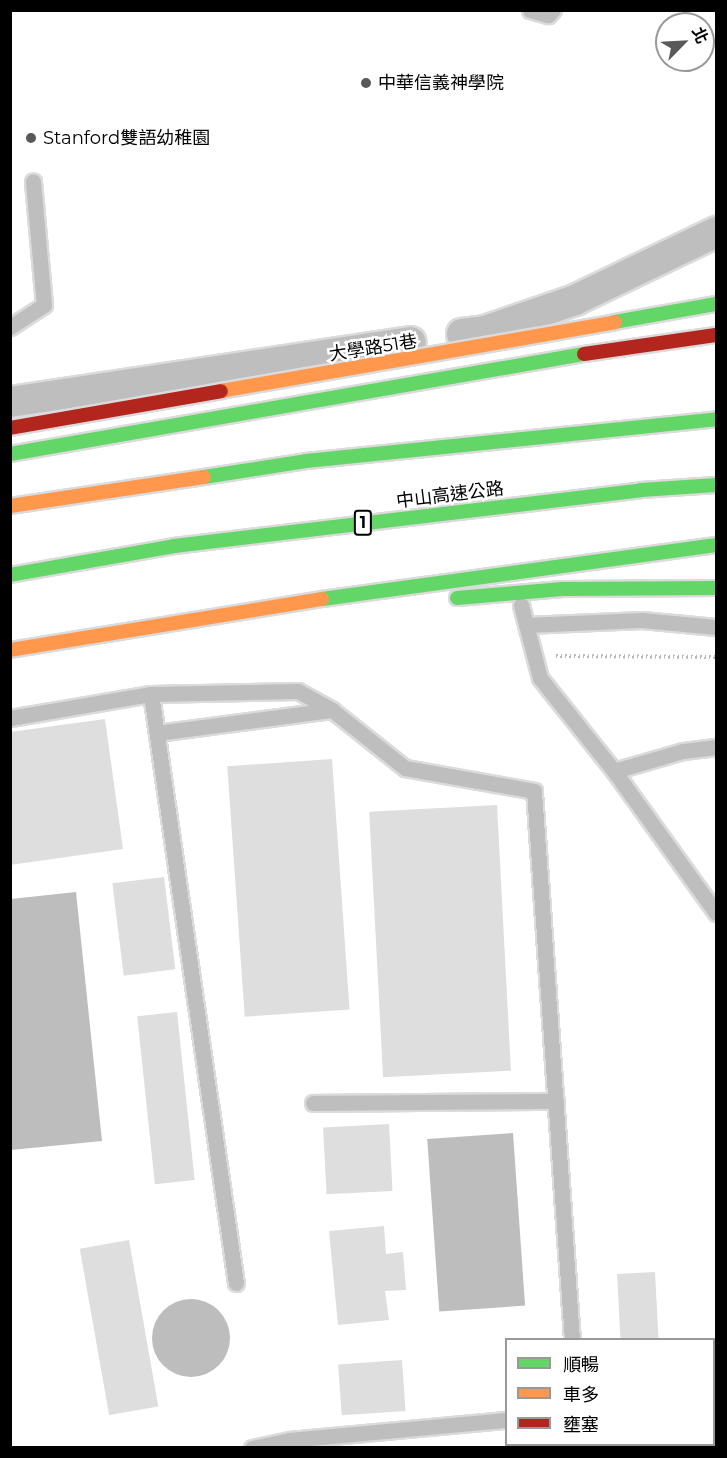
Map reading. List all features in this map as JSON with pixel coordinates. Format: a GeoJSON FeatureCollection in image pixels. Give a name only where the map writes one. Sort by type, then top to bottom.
{"type":"FeatureCollection","features":[{"type":"Feature","properties":{"kind":"highway"},"geometry":{"type":"LineString","coordinates":[[10,428],[717,304]]}},
{"type":"Feature","properties":{"kind":"highway"},"geometry":{"type":"LineString","coordinates":[[10,454],[504,366],[717,334]]}},
{"type":"Feature","properties":{"kind":"highway"},"geometry":{"type":"LineString","coordinates":[[10,506],[306,461],[717,419]]}},
{"type":"Feature","properties":{"kind":"highway","name":"中山高速公路"},"geometry":{"type":"LineString","coordinates":[[10,575],[174,546],[641,490],[717,485]]}},
{"type":"Feature","properties":{"kind":"highway"},"geometry":{"type":"LineString","coordinates":[[10,650],[410,584],[717,545]]}},
{"type":"Feature","properties":{"kind":"highway"},"geometry":{"type":"LineString","coordinates":[[445,599],[563,589],[717,588]]}},
{"type":"Feature","properties":{"kind":"highway"},"geometry":{"type":"LineString","coordinates":[[183,621],[409,602]]}},
{"type":"Feature","properties":{"kind":"street","name":"大學路51巷"},"geometry":{"type":"LineString","coordinates":[[10,402],[485,331],[575,300],[711,238]]}},
{"type":"Feature","properties":{"kind":"lane"},"geometry":{"type":"LineString","coordinates":[[530,10],[548,15],[553,10]]}},
{"type":"Feature","properties":{"kind":"lane"},"geometry":{"type":"LineString","coordinates":[[10,327],[44,305],[33,181]]}},
{"type":"Feature","properties":{"kind":"lane"},"geometry":{"type":"LineString","coordinates":[[521,605],[540,678],[614,771],[717,913]]}},
{"type":"Feature","properties":{"kind":"lane"},"geometry":{"type":"LineString","coordinates":[[526,625],[642,620],[717,627]]}},
{"type":"Feature","properties":{"kind":"lane"},"geometry":{"type":"LineString","coordinates":[[10,718],[151,694],[298,691],[332,710],[405,768],[534,791],[572,1338]]}},
{"type":"Feature","properties":{"kind":"lane"},"geometry":{"type":"LineString","coordinates":[[151,694],[236,1283]]}},
{"type":"Feature","properties":{"kind":"lane"},"geometry":{"type":"LineString","coordinates":[[157,733],[332,710]]}},
{"type":"Feature","properties":{"kind":"lane"},"geometry":{"type":"LineString","coordinates":[[614,771],[683,751],[717,747]]}},
{"type":"Feature","properties":{"kind":"lane"},"geometry":{"type":"LineString","coordinates":[[313,1103],[556,1101]]}},
{"type":"Feature","properties":{"kind":"lane"},"geometry":{"type":"LineString","coordinates":[[252,1448],[289,1440],[505,1420]]}},
{"type":"Feature","properties":{"kind":"path"},"geometry":{"type":"LineString","coordinates":[[534,656],[717,657]]}},
{"type":"Feature","properties":{"kind":"shaded area"},"geometry":{"type":"Polygon","coordinates":[[[76,892],[102,1141],[11,1150],[11,899],[76,892]]]}},
{"type":"Feature","properties":{"kind":"shaded area"},"geometry":{"type":"Polygon","coordinates":[[[513,1133],[525,1306],[439,1312],[427,1139],[513,1133]]]}},
{"type":"Feature","properties":{"kind":"shaded area"},"geometry":{"type":"Polygon","coordinates":[[[183,1299],[199,1299],[213,1305],[224,1316],[230,1330],[230,1346],[224,1360],[213,1371],[199,1377],[183,1377],[169,1371],[158,1360],[152,1346],[152,1330],[158,1316],[169,1305],[183,1299]]]}},
{"type":"Feature","properties":{"kind":"building"},"geometry":{"type":"Polygon","coordinates":[[[105,719],[123,849],[10,865],[10,732],[105,719]]]}},
{"type":"Feature","properties":{"kind":"building"},"geometry":{"type":"Polygon","coordinates":[[[332,759],[350,1009],[245,1017],[227,766],[332,759]]]}},
{"type":"Feature","properties":{"kind":"building"},"geometry":{"type":"Polygon","coordinates":[[[497,805],[511,1071],[383,1077],[369,812],[497,805]]]}},
{"type":"Feature","properties":{"kind":"building"},"geometry":{"type":"Polygon","coordinates":[[[164,877],[175,969],[124,976],[112,883],[164,877]]]}},
{"type":"Feature","properties":{"kind":"building"},"geometry":{"type":"Polygon","coordinates":[[[177,1012],[195,1180],[155,1184],[137,1016],[177,1012]]]}},
{"type":"Feature","properties":{"kind":"building"},"geometry":{"type":"Polygon","coordinates":[[[389,1124],[393,1191],[327,1194],[323,1127],[389,1124]]]}},
{"type":"Feature","properties":{"kind":"building"},"geometry":{"type":"Polygon","coordinates":[[[384,1226],[386,1254],[403,1252],[406,1290],[385,1291],[389,1320],[338,1325],[329,1231],[384,1226]]]}},
{"type":"Feature","properties":{"kind":"building"},"geometry":{"type":"Polygon","coordinates":[[[129,1240],[158,1406],[109,1415],[80,1249],[129,1240]]]}},
{"type":"Feature","properties":{"kind":"building"},"geometry":{"type":"Polygon","coordinates":[[[655,1272],[658,1338],[620,1338],[617,1274],[655,1272]]]}},
{"type":"Feature","properties":{"kind":"building"},"geometry":{"type":"Polygon","coordinates":[[[402,1360],[406,1411],[342,1415],[338,1364],[402,1360]]]}},
{"type":"Feature","properties":{"kind":"traffic: fast"},"geometry":{"type":"LineString","coordinates":[[615,322],[716,304]]}},
{"type":"Feature","properties":{"kind":"traffic: fast"},"geometry":{"type":"LineString","coordinates":[[10,454],[584,354]]}},
{"type":"Feature","properties":{"kind":"traffic: fast"},"geometry":{"type":"LineString","coordinates":[[204,477],[306,461],[716,419]]}},
{"type":"Feature","properties":{"kind":"traffic: fast"},"geometry":{"type":"LineString","coordinates":[[10,575],[174,546],[641,490],[716,485]]}},
{"type":"Feature","properties":{"kind":"traffic: fast"},"geometry":{"type":"LineString","coordinates":[[322,599],[716,545]]}},
{"type":"Feature","properties":{"kind":"traffic: fast"},"geometry":{"type":"LineString","coordinates":[[457,598],[563,589],[716,588]]}},
{"type":"Feature","properties":{"kind":"traffic: slow"},"geometry":{"type":"LineString","coordinates":[[221,391],[615,322]]}},
{"type":"Feature","properties":{"kind":"traffic: slow"},"geometry":{"type":"LineString","coordinates":[[10,506],[204,477]]}},
{"type":"Feature","properties":{"kind":"traffic: slow"},"geometry":{"type":"LineString","coordinates":[[10,650],[322,599]]}},
{"type":"Feature","properties":{"kind":"traffic: jam"},"geometry":{"type":"LineString","coordinates":[[584,354],[716,335]]}},
{"type":"Feature","properties":{"kind":"traffic: jam"},"geometry":{"type":"LineString","coordinates":[[10,428],[221,391]]}},
{"type":"Feature","properties":{"kind":"place","name":"中華信義神學院"},"geometry":{"type":"Point","coordinates":[366,83]}},
{"type":"Feature","properties":{"kind":"place","name":"Stanford雙語幼稚園"},"geometry":{"type":"Point","coordinates":[31,138]}}]}
